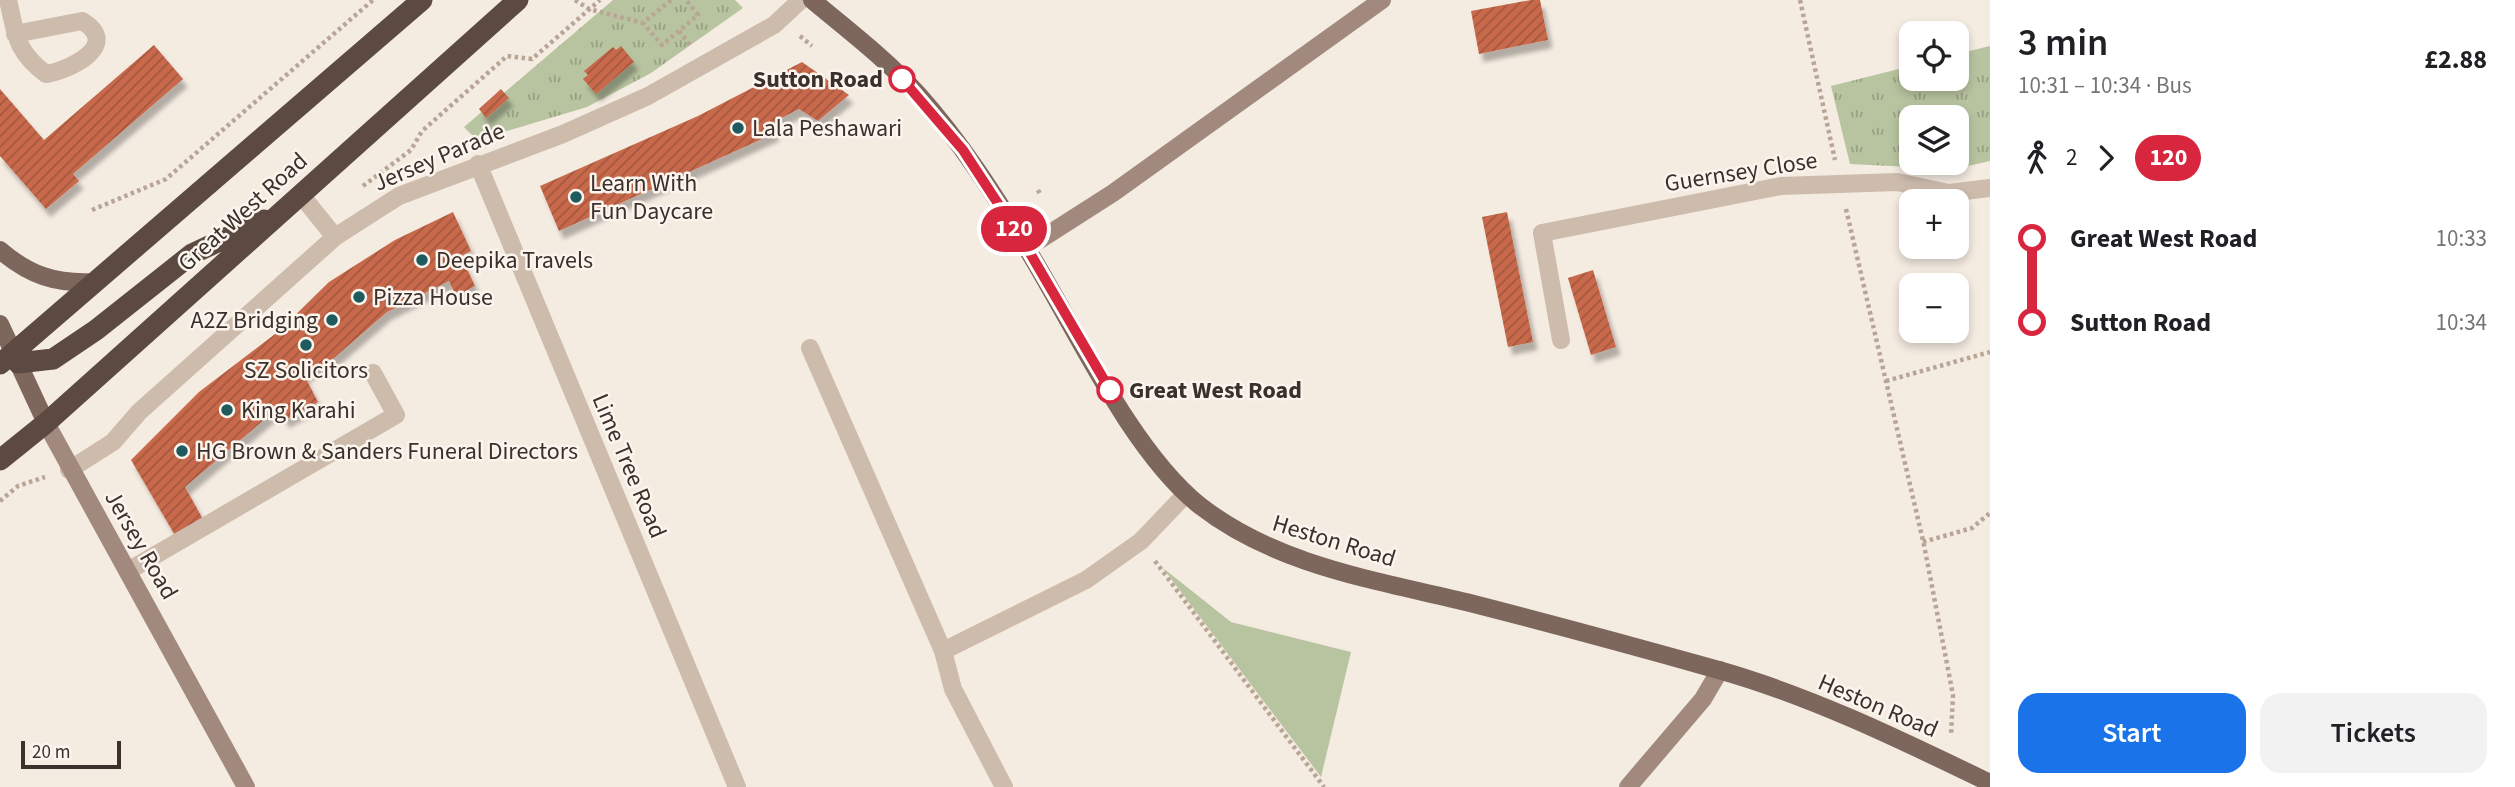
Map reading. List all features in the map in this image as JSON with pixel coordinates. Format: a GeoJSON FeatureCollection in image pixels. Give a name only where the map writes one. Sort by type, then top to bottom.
{"type":"FeatureCollection","features":[{"type":"Feature","properties":{"kind":"highway","name":"Great West Road"},"geometry":{"type":"LineString","coordinates":[[11,360],[94,282],[422,0]]}},
{"type":"Feature","properties":{"kind":"highway","name":"Great West Road"},"geometry":{"type":"LineString","coordinates":[[0,460],[46,423],[518,0]]}},
{"type":"Feature","properties":{"kind":"highway"},"geometry":{"type":"LineString","coordinates":[[11,360],[53,359],[78,344],[192,254],[285,210]]}},
{"type":"Feature","properties":{"kind":"main road","name":"Heston Road"},"geometry":{"type":"LineString","coordinates":[[812,0],[916,92],[963,150],[1027,248],[1137,435],[1186,494],[1228,526],[1290,556],[1342,573],[1528,618],[1720,670],[1832,712],[1990,783]]}},
{"type":"Feature","properties":{"kind":"main road"},"geometry":{"type":"LineString","coordinates":[[0,250],[24,270],[44,278],[66,283],[94,282]]}},
{"type":"Feature","properties":{"kind":"main road","name":"Jersey Road"},"geometry":{"type":"LineString","coordinates":[[0,324],[11,360],[46,423]]}},
{"type":"Feature","properties":{"kind":"street"},"geometry":{"type":"LineString","coordinates":[[8,0],[15,34]]}},
{"type":"Feature","properties":{"kind":"street","name":"Jersey Parade"},"geometry":{"type":"LineString","coordinates":[[69,470],[113,442],[139,412],[335,237],[399,196],[563,134],[648,96],[774,24],[801,0]]}},
{"type":"Feature","properties":{"kind":"street"},"geometry":{"type":"LineString","coordinates":[[1027,248],[1113,194],[1382,0]]}},
{"type":"Feature","properties":{"kind":"street","name":"Lime Tree Road"},"geometry":{"type":"LineString","coordinates":[[478,164],[737,787]]}},
{"type":"Feature","properties":{"kind":"street","name":"Guernsey Close"},"geometry":{"type":"LineString","coordinates":[[1561,340],[1542,233],[1782,186],[1839,181],[1897,182],[1949,192],[1990,188]]}},
{"type":"Feature","properties":{"kind":"street"},"geometry":{"type":"LineString","coordinates":[[301,195],[335,237]]}},
{"type":"Feature","properties":{"kind":"street"},"geometry":{"type":"LineString","coordinates":[[810,348],[943,651],[953,689],[1004,787]]}},
{"type":"Feature","properties":{"kind":"street"},"geometry":{"type":"LineString","coordinates":[[128,571],[396,415],[373,373]]}},
{"type":"Feature","properties":{"kind":"street","name":"Jersey Road"},"geometry":{"type":"LineString","coordinates":[[46,423],[69,470],[128,571],[246,787]]}},
{"type":"Feature","properties":{"kind":"street"},"geometry":{"type":"LineString","coordinates":[[943,651],[1086,580],[1140,541],[1186,494]]}},
{"type":"Feature","properties":{"kind":"street"},"geometry":{"type":"LineString","coordinates":[[1628,787],[1703,699],[1720,670]]}},
{"type":"Feature","properties":{"kind":"path"},"geometry":{"type":"LineString","coordinates":[[92,210],[166,179],[373,0]]}},
{"type":"Feature","properties":{"kind":"path"},"geometry":{"type":"LineString","coordinates":[[575,0],[589,9],[643,23],[662,45],[698,15],[685,0]]}},
{"type":"Feature","properties":{"kind":"path"},"geometry":{"type":"LineString","coordinates":[[411,150],[422,131],[494,66],[507,56],[532,59],[600,0]]}},
{"type":"Feature","properties":{"kind":"path"},"geometry":{"type":"LineString","coordinates":[[643,23],[671,0]]}},
{"type":"Feature","properties":{"kind":"path"},"geometry":{"type":"LineString","coordinates":[[1800,0],[1923,542],[1953,695],[1949,763]]}},
{"type":"Feature","properties":{"kind":"path"},"geometry":{"type":"LineString","coordinates":[[800,36],[812,46]]}},
{"type":"Feature","properties":{"kind":"path"},"geometry":{"type":"LineString","coordinates":[[1038,190],[1041,196]]}},
{"type":"Feature","properties":{"kind":"path"},"geometry":{"type":"LineString","coordinates":[[1886,381],[1990,352]]}},
{"type":"Feature","properties":{"kind":"path"},"geometry":{"type":"LineString","coordinates":[[0,501],[18,486],[69,470]]}},
{"type":"Feature","properties":{"kind":"path"},"geometry":{"type":"LineString","coordinates":[[1923,542],[1972,528],[1990,513]]}},
{"type":"Feature","properties":{"kind":"path"},"geometry":{"type":"LineString","coordinates":[[1148,552],[1324,787]]}},
{"type":"Feature","properties":{"kind":"green space"},"geometry":{"type":"Polygon","coordinates":[[[613,0],[735,0],[743,8],[651,73],[587,107],[477,140],[464,127],[613,0]]]}},
{"type":"Feature","properties":{"kind":"green space"},"geometry":{"type":"Polygon","coordinates":[[[1990,46],[1990,161],[1969,166],[1969,105],[1899,105],[1899,166],[1850,164],[1831,86],[1899,69],[1899,91],[1969,91],[1969,51],[1990,46]]]}},
{"type":"Feature","properties":{"kind":"green space"},"geometry":{"type":"Polygon","coordinates":[[[1163,568],[1231,622],[1351,652],[1321,777],[1163,568]]]}},
{"type":"Feature","properties":{"kind":"building"},"geometry":{"type":"Polygon","coordinates":[[[1540,0],[1548,40],[1479,54],[1471,11],[1540,0]]]}},
{"type":"Feature","properties":{"kind":"building"},"geometry":{"type":"Polygon","coordinates":[[[154,45],[183,79],[73,174],[79,181],[46,209],[0,156],[0,89],[44,140],[154,45]]]}},
{"type":"Feature","properties":{"kind":"building"},"geometry":{"type":"Polygon","coordinates":[[[621,46],[634,62],[596,94],[583,79],[588,75],[584,71],[613,47],[616,50],[621,46]]]}},
{"type":"Feature","properties":{"kind":"building"},"geometry":{"type":"Polygon","coordinates":[[[802,62],[849,95],[818,121],[799,109],[770,124],[775,133],[559,231],[540,186],[698,116],[802,62]]]}},
{"type":"Feature","properties":{"kind":"building"},"geometry":{"type":"Polygon","coordinates":[[[501,89],[509,98],[486,118],[479,109],[501,89]]]}},
{"type":"Feature","properties":{"kind":"building"},"geometry":{"type":"Polygon","coordinates":[[[453,212],[471,251],[461,256],[475,286],[456,296],[449,281],[387,312],[334,358],[304,375],[318,402],[285,420],[278,408],[185,487],[204,521],[176,537],[131,460],[199,392],[279,331],[329,282],[395,240],[453,212]]]}},
{"type":"Feature","properties":{"kind":"building"},"geometry":{"type":"Polygon","coordinates":[[[1507,212],[1533,342],[1508,347],[1482,217],[1507,212]]]}},
{"type":"Feature","properties":{"kind":"building"},"geometry":{"type":"Polygon","coordinates":[[[1593,270],[1616,347],[1591,355],[1568,278],[1593,270]]]}},
{"type":"Feature","properties":{"kind":"bus line","name":"120"},"geometry":{"type":"LineString","coordinates":[[902,79],[939,118],[963,150],[1027,248],[1110,390]]}},
{"type":"Feature","properties":{"kind":"place","name":"Sutton Road"},"geometry":{"type":"Point","coordinates":[902,79]}},
{"type":"Feature","properties":{"kind":"place","name":"Lala Peshawari"},"geometry":{"type":"Point","coordinates":[738,128]}},
{"type":"Feature","properties":{"kind":"place","name":"Learn With Fun Daycare"},"geometry":{"type":"Point","coordinates":[576,197]}},
{"type":"Feature","properties":{"kind":"place","name":"Deepika Travels"},"geometry":{"type":"Point","coordinates":[422,260]}},
{"type":"Feature","properties":{"kind":"place","name":"Pizza House"},"geometry":{"type":"Point","coordinates":[359,297]}},
{"type":"Feature","properties":{"kind":"place","name":"A2Z Bridging"},"geometry":{"type":"Point","coordinates":[332,320]}},
{"type":"Feature","properties":{"kind":"place","name":"SZ Solicitors"},"geometry":{"type":"Point","coordinates":[306,345]}},
{"type":"Feature","properties":{"kind":"place","name":"Great West Road"},"geometry":{"type":"Point","coordinates":[1110,390]}},
{"type":"Feature","properties":{"kind":"place","name":"King Karahi"},"geometry":{"type":"Point","coordinates":[227,410]}},
{"type":"Feature","properties":{"kind":"place","name":"HG Brown & Sanders Funeral Directors"},"geometry":{"type":"Point","coordinates":[182,451]}}]}
